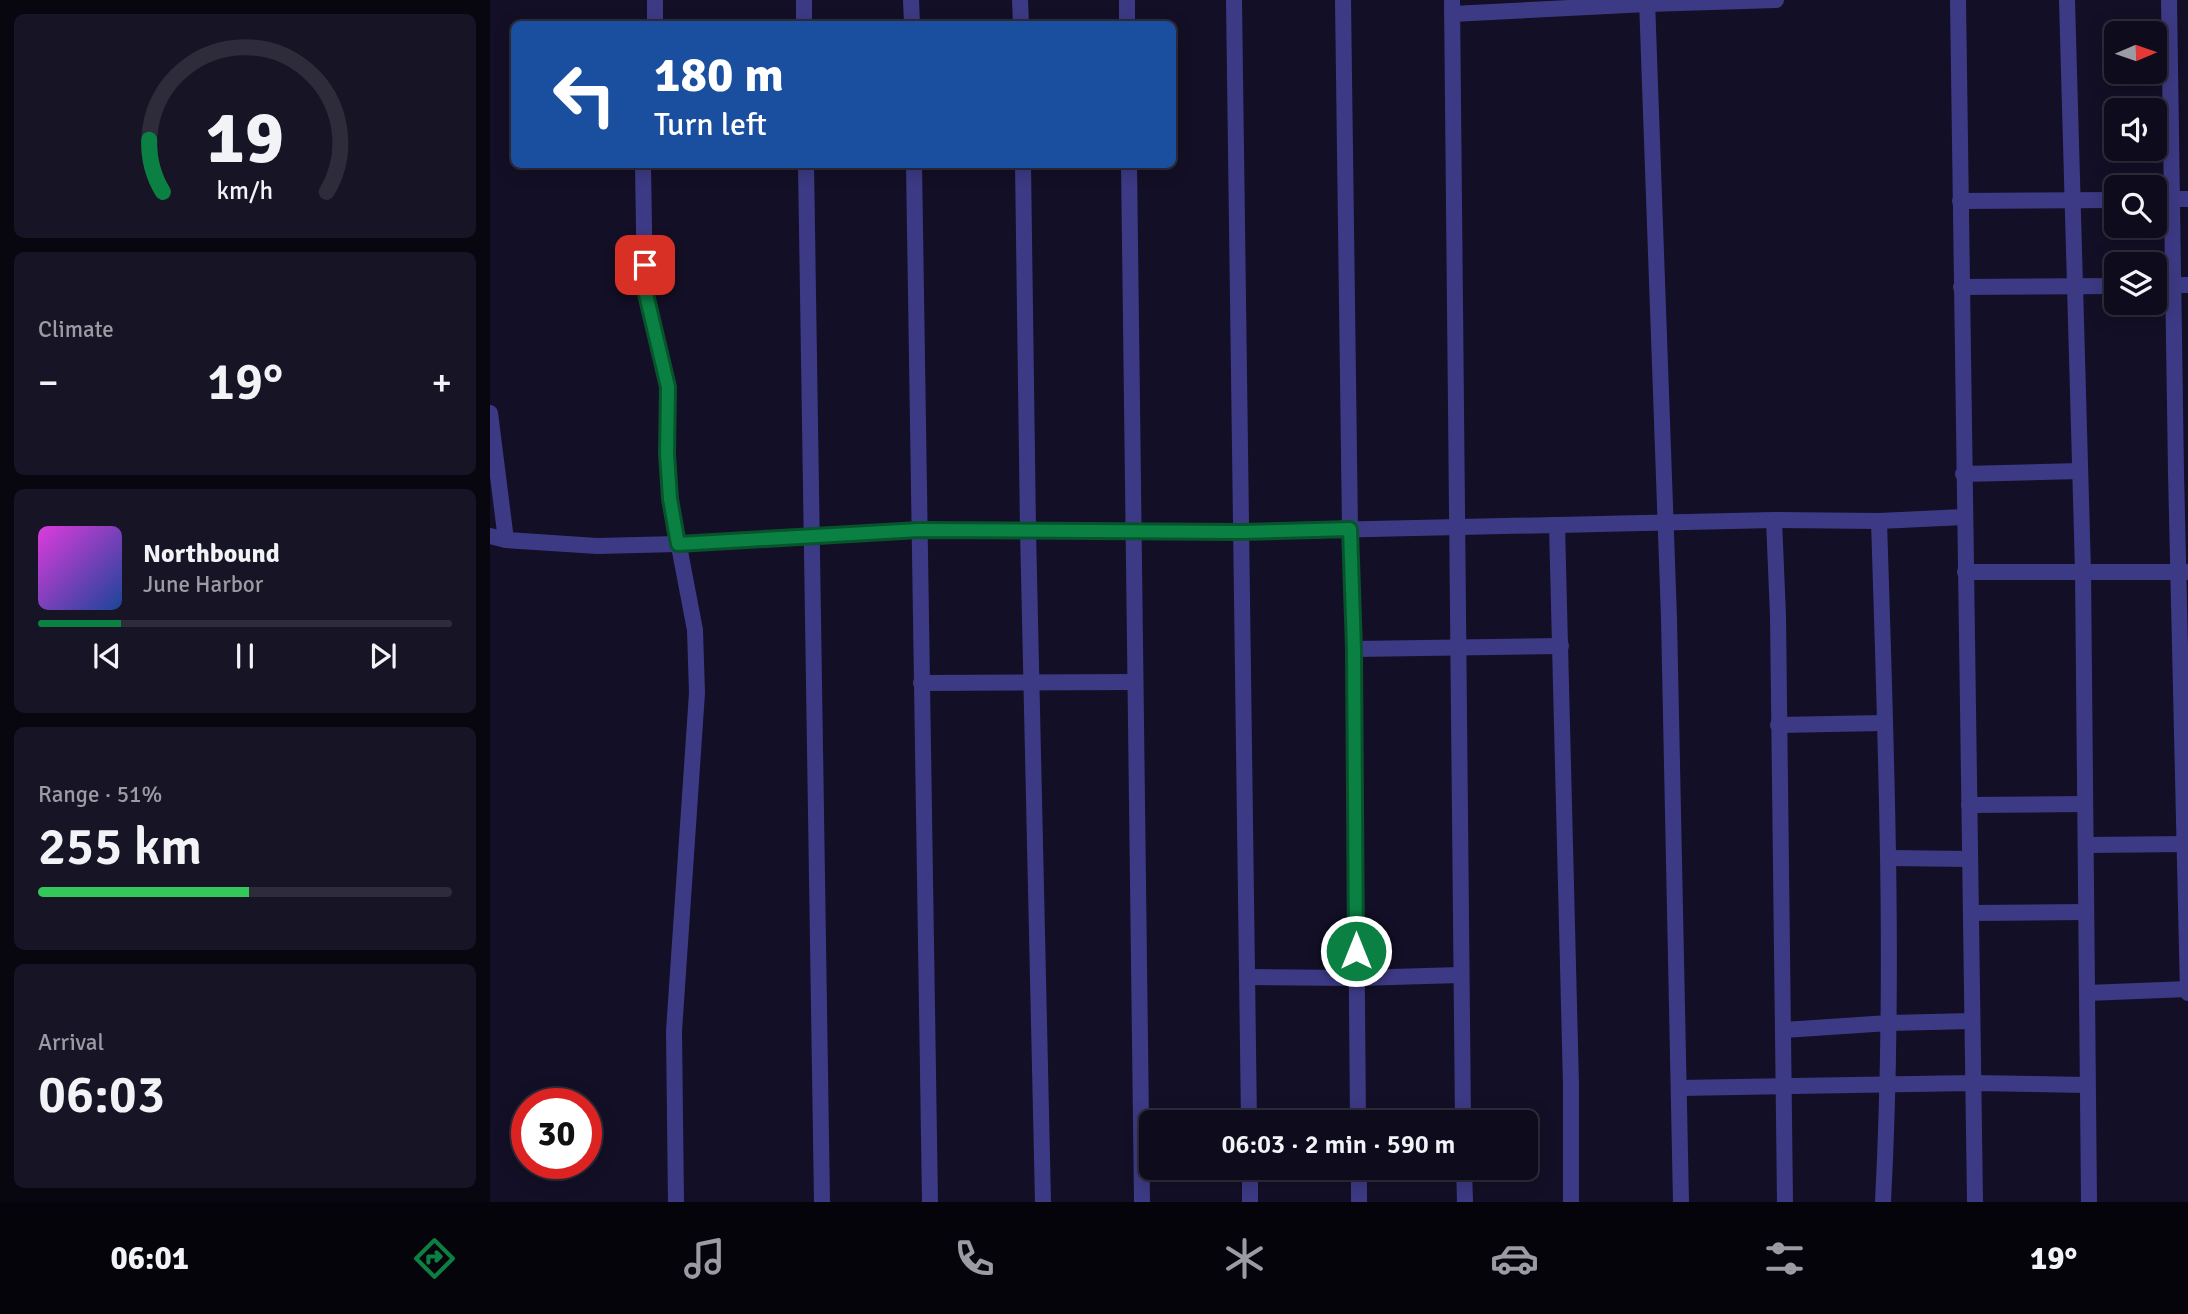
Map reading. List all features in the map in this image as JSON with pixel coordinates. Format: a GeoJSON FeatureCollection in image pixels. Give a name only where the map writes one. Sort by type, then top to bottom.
{"type":"FeatureCollection","features":[{"type":"Feature","properties":{"kind":"street"},"geometry":{"type":"LineString","coordinates":[[655,0],[655,21]]}},
{"type":"Feature","properties":{"kind":"street"},"geometry":{"type":"LineString","coordinates":[[804,0],[804,21]]}},
{"type":"Feature","properties":{"kind":"street"},"geometry":{"type":"LineString","coordinates":[[911,0],[912,21]]}},
{"type":"Feature","properties":{"kind":"street"},"geometry":{"type":"LineString","coordinates":[[1020,0],[1021,21]]}},
{"type":"Feature","properties":{"kind":"street"},"geometry":{"type":"LineString","coordinates":[[1127,0],[1127,21]]}},
{"type":"Feature","properties":{"kind":"street"},"geometry":{"type":"LineString","coordinates":[[1234,0],[1249,1110]]}},
{"type":"Feature","properties":{"kind":"street"},"geometry":{"type":"LineString","coordinates":[[1343,0],[1354,649],[1358,1110]]}},
{"type":"Feature","properties":{"kind":"street"},"geometry":{"type":"LineString","coordinates":[[1463,1110],[1455,528],[1452,7],[1776,0]]}},
{"type":"Feature","properties":{"kind":"street"},"geometry":{"type":"LineString","coordinates":[[1958,0],[1975,1202]]}},
{"type":"Feature","properties":{"kind":"street"},"geometry":{"type":"LineString","coordinates":[[2067,0],[2083,571],[2089,1202]]}},
{"type":"Feature","properties":{"kind":"street"},"geometry":{"type":"LineString","coordinates":[[2087,993],[2188,991],[2180,199],[2169,0]]}},
{"type":"Feature","properties":{"kind":"street"},"geometry":{"type":"LineString","coordinates":[[1647,2],[1665,524],[1681,1202]]}},
{"type":"Feature","properties":{"kind":"street"},"geometry":{"type":"LineString","coordinates":[[643,168],[645,290],[668,387],[667,454],[670,499],[695,630],[697,693],[674,1031],[676,1202]]}},
{"type":"Feature","properties":{"kind":"street"},"geometry":{"type":"LineString","coordinates":[[806,168],[822,1202]]}},
{"type":"Feature","properties":{"kind":"street"},"geometry":{"type":"LineString","coordinates":[[914,168],[929,1202]]}},
{"type":"Feature","properties":{"kind":"street"},"geometry":{"type":"LineString","coordinates":[[1023,168],[1028,530],[1044,1202]]}},
{"type":"Feature","properties":{"kind":"street"},"geometry":{"type":"LineString","coordinates":[[1129,168],[1143,1202]]}},
{"type":"Feature","properties":{"kind":"street"},"geometry":{"type":"LineString","coordinates":[[1960,201],[2104,200]]}},
{"type":"Feature","properties":{"kind":"street"},"geometry":{"type":"LineString","coordinates":[[1961,287],[2104,286]]}},
{"type":"Feature","properties":{"kind":"street"},"geometry":{"type":"LineString","coordinates":[[490,413],[498,538],[597,546],[919,530],[1241,532],[1774,520],[1879,521],[1964,517]]}},
{"type":"Feature","properties":{"kind":"street"},"geometry":{"type":"LineString","coordinates":[[1963,474],[2080,471]]}},
{"type":"Feature","properties":{"kind":"street"},"geometry":{"type":"LineString","coordinates":[[1774,520],[1778,616],[1785,1202]]}},
{"type":"Feature","properties":{"kind":"street"},"geometry":{"type":"LineString","coordinates":[[1879,521],[1889,858],[1889,1084],[1883,1202]]}},
{"type":"Feature","properties":{"kind":"street"},"geometry":{"type":"LineString","coordinates":[[1557,525],[1571,1085],[1571,1202]]}},
{"type":"Feature","properties":{"kind":"street"},"geometry":{"type":"LineString","coordinates":[[1965,572],[2183,572]]}},
{"type":"Feature","properties":{"kind":"street"},"geometry":{"type":"LineString","coordinates":[[1354,649],[1561,646]]}},
{"type":"Feature","properties":{"kind":"street"},"geometry":{"type":"LineString","coordinates":[[922,683],[1135,682]]}},
{"type":"Feature","properties":{"kind":"street"},"geometry":{"type":"LineString","coordinates":[[1778,724],[1883,723]]}},
{"type":"Feature","properties":{"kind":"street"},"geometry":{"type":"LineString","coordinates":[[1969,805],[2085,804]]}},
{"type":"Feature","properties":{"kind":"street"},"geometry":{"type":"LineString","coordinates":[[2086,845],[2186,844]]}},
{"type":"Feature","properties":{"kind":"street"},"geometry":{"type":"LineString","coordinates":[[1889,858],[1970,859]]}},
{"type":"Feature","properties":{"kind":"street"},"geometry":{"type":"LineString","coordinates":[[1970,913],[2086,912]]}},
{"type":"Feature","properties":{"kind":"street"},"geometry":{"type":"LineString","coordinates":[[1247,977],[1461,975]]}},
{"type":"Feature","properties":{"kind":"street"},"geometry":{"type":"LineString","coordinates":[[1784,1030],[1972,1021]]}},
{"type":"Feature","properties":{"kind":"street"},"geometry":{"type":"LineString","coordinates":[[1679,1088],[1973,1083],[2087,1085]]}},
{"type":"Feature","properties":{"kind":"street"},"geometry":{"type":"LineString","coordinates":[[1250,1180],[1250,1202]]}},
{"type":"Feature","properties":{"kind":"street"},"geometry":{"type":"LineString","coordinates":[[1359,1180],[1359,1202]]}},
{"type":"Feature","properties":{"kind":"street"},"geometry":{"type":"LineString","coordinates":[[1464,1180],[1465,1202]]}},
{"type":"Feature","properties":{"kind":"route"},"geometry":{"type":"LineString","coordinates":[[645,265],[645,290],[668,387],[667,454],[670,499],[678,544],[919,530],[1241,532],[1350,529],[1354,649],[1356,951]]}}]}
